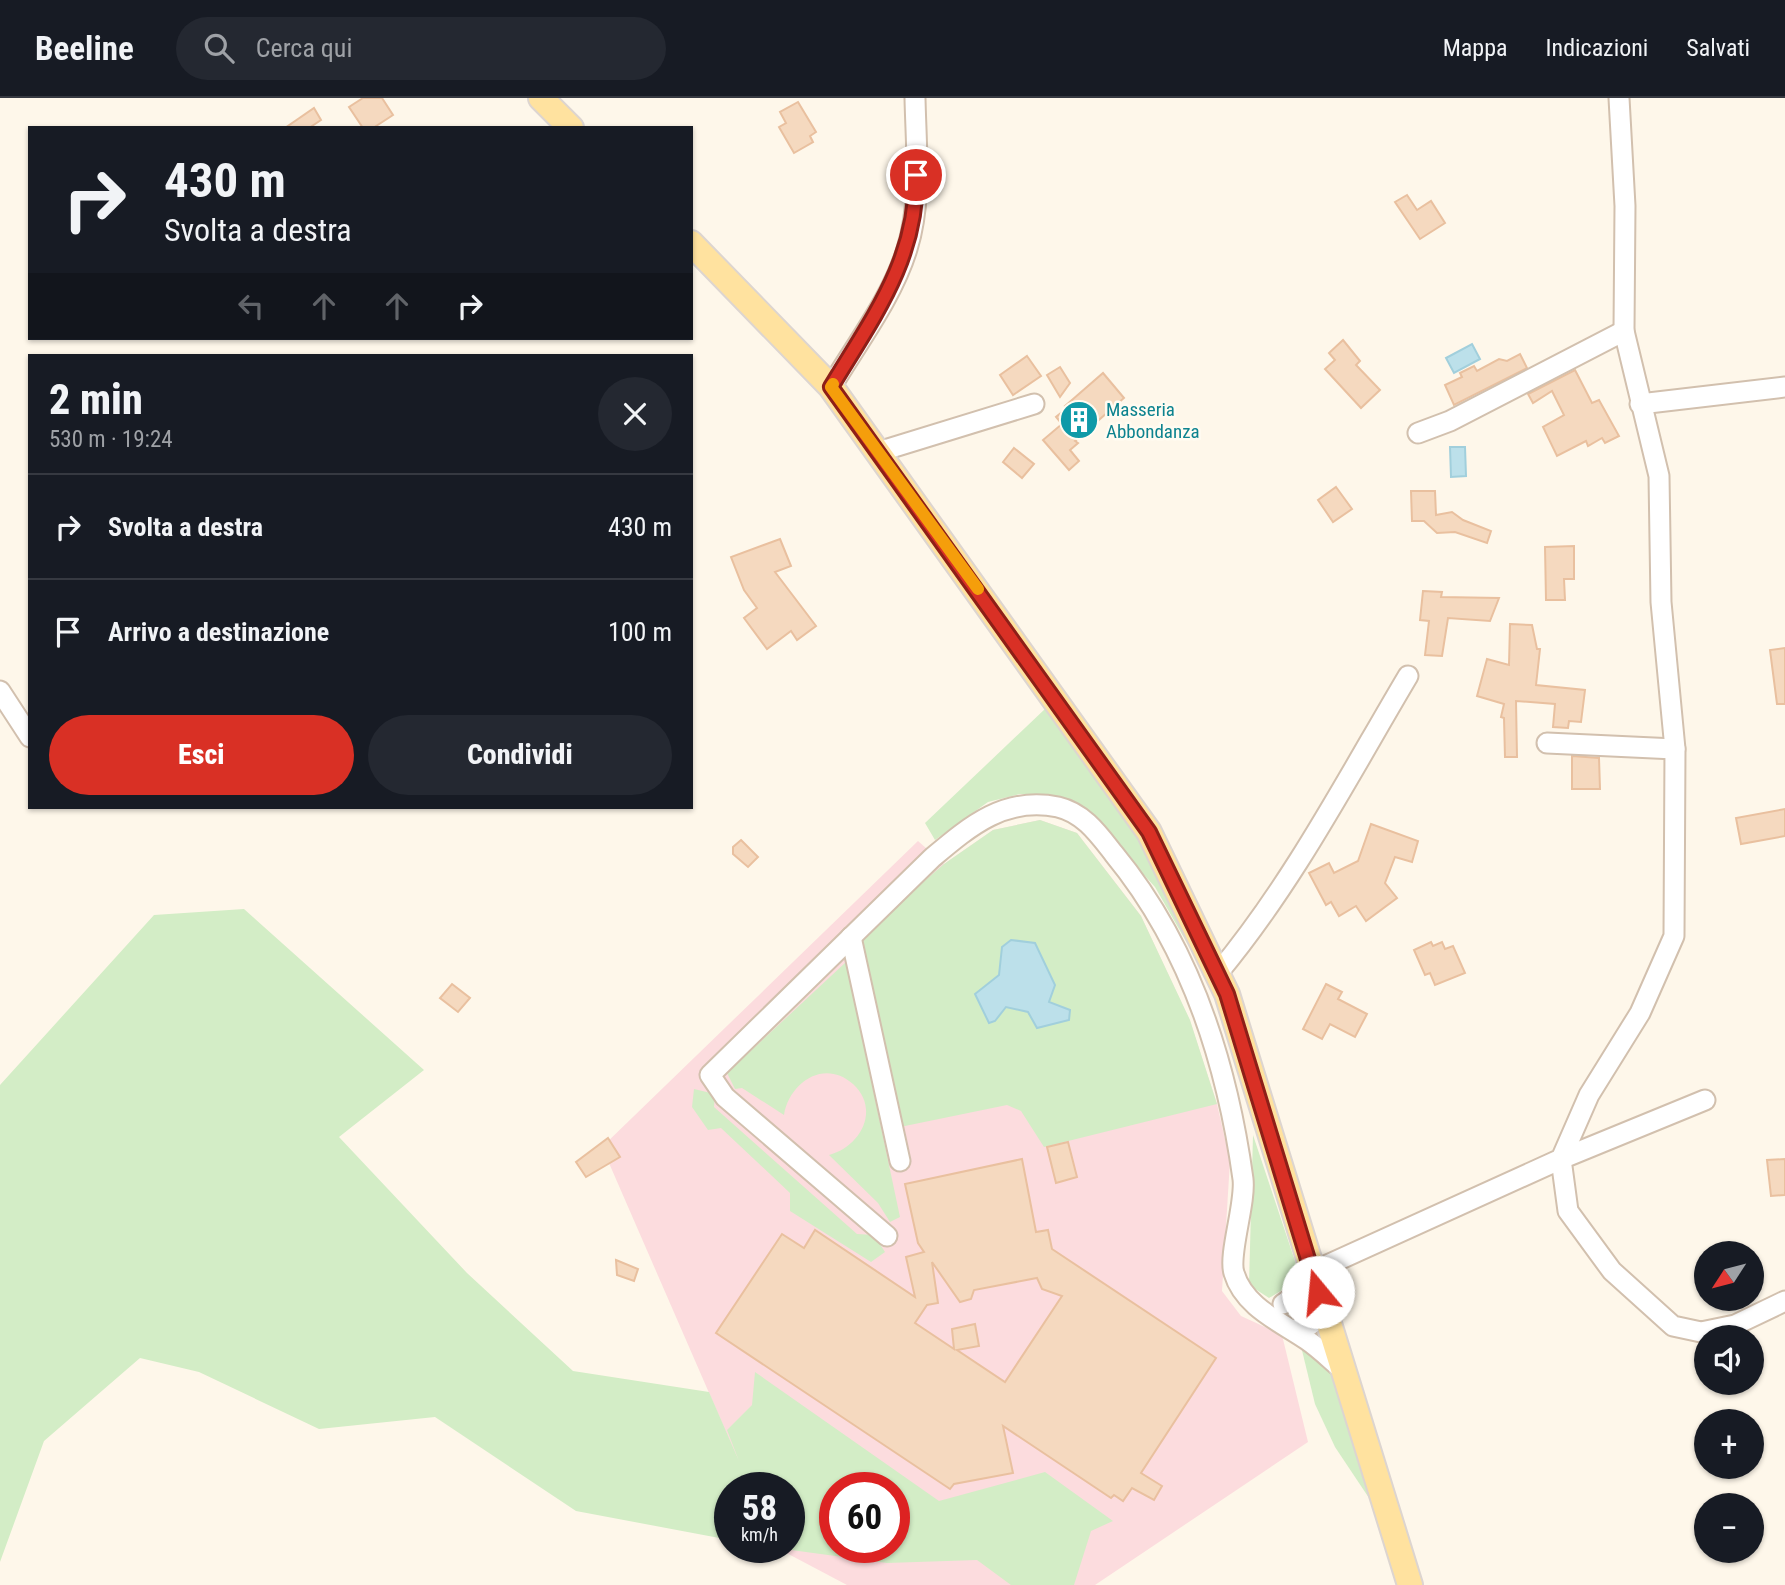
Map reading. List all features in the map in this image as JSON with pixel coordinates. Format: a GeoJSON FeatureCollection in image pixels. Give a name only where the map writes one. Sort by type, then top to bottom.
{"type":"FeatureCollection","features":[{"type":"Feature","properties":{"kind":"main road"},"geometry":{"type":"LineString","coordinates":[[541,98],[570,126]]}},
{"type":"Feature","properties":{"kind":"main road"},"geometry":{"type":"LineString","coordinates":[[693,245],[831,387],[1058,701],[1149,832],[1217,973],[1253,1074],[1410,1585]]}},
{"type":"Feature","properties":{"kind":"street"},"geometry":{"type":"LineString","coordinates":[[831,387],[882,302],[907,250],[916,201],[915,98]]}},
{"type":"Feature","properties":{"kind":"street"},"geometry":{"type":"LineString","coordinates":[[1619,98],[1625,206],[1624,331],[1659,476],[1661,602],[1675,749],[1674,936],[1640,1013],[1589,1095],[1561,1159],[1568,1211],[1612,1271],[1673,1326],[1701,1332],[1735,1325],[1785,1301]]}},
{"type":"Feature","properties":{"kind":"street"},"geometry":{"type":"LineString","coordinates":[[1418,433],[1450,421],[1624,331]]}},
{"type":"Feature","properties":{"kind":"street"},"geometry":{"type":"LineString","coordinates":[[1640,404],[1785,387]]}},
{"type":"Feature","properties":{"kind":"street"},"geometry":{"type":"LineString","coordinates":[[878,452],[1034,404]]}},
{"type":"Feature","properties":{"kind":"street"},"geometry":{"type":"LineString","coordinates":[[1217,973],[1253,931],[1280,891],[1408,676]]}},
{"type":"Feature","properties":{"kind":"street"},"geometry":{"type":"LineString","coordinates":[[0,691],[28,734]]}},
{"type":"Feature","properties":{"kind":"street"},"geometry":{"type":"LineString","coordinates":[[1547,743],[1675,749]]}},
{"type":"Feature","properties":{"kind":"street"},"geometry":{"type":"LineString","coordinates":[[887,1236],[725,1097],[710,1075],[932,858],[980,819],[1024,804],[1060,807],[1088,822],[1139,884],[1168,930],[1183,964],[1225,1079],[1244,1183],[1233,1272],[1260,1309],[1293,1330],[1343,1370]]}},
{"type":"Feature","properties":{"kind":"street"},"geometry":{"type":"LineString","coordinates":[[851,937],[900,1161]]}},
{"type":"Feature","properties":{"kind":"street"},"geometry":{"type":"LineString","coordinates":[[1283,1304],[1300,1292],[1312,1272],[1561,1159],[1704,1100]]}},
{"type":"Feature","properties":{"kind":"street"},"geometry":{"type":"LineString","coordinates":[[1260,1309],[1283,1304],[1302,1305],[1325,1313]]}},
{"type":"Feature","properties":{"kind":"street"},"geometry":{"type":"LineString","coordinates":[[1293,1330],[1310,1325],[1325,1313]]}},
{"type":"Feature","properties":{"kind":"shaded area"},"geometry":{"type":"Polygon","coordinates":[[[1040,820],[1077,833],[1141,916],[1190,1021],[1217,1104],[1230,1161],[1222,1291],[1241,1316],[1282,1335],[1308,1442],[1095,1585],[847,1585],[805,1563],[805,1472],[743,1472],[602,1147],[918,841],[944,864],[993,830],[1040,820]]]}},
{"type":"Feature","properties":{"kind":"green space"},"geometry":{"type":"Polygon","coordinates":[[[1046,708],[1148,853],[1191,950],[1155,887],[1084,809],[1054,796],[1020,794],[988,802],[935,840],[925,823],[1046,708]]]}},
{"type":"Feature","properties":{"kind":"green space"},"geometry":{"type":"Polygon","coordinates":[[[1040,820],[1077,833],[1141,916],[1190,1020],[1217,1104],[1044,1147],[1021,1111],[1007,1105],[900,1127],[860,937],[944,864],[993,830],[1040,820]]]}},
{"type":"Feature","properties":{"kind":"green space"},"geometry":{"type":"Polygon","coordinates":[[[244,909],[424,1070],[339,1137],[467,1273],[573,1371],[709,1392],[739,1461],[727,1430],[752,1405],[755,1372],[898,1472],[819,1472],[819,1554],[805,1552],[805,1472],[714,1472],[714,1537],[576,1511],[435,1417],[319,1429],[199,1372],[140,1358],[44,1441],[0,1562],[0,1085],[154,915],[244,909]]]}},
{"type":"Feature","properties":{"kind":"green space"},"geometry":{"type":"Polygon","coordinates":[[[846,962],[900,1217],[890,1222],[878,1203],[829,1155],[850,1144],[863,1126],[865,1105],[853,1084],[831,1073],[810,1078],[800,1084],[793,1093],[784,1115],[742,1088],[735,1089],[727,1073],[846,962]]]}},
{"type":"Feature","properties":{"kind":"green space"},"geometry":{"type":"Polygon","coordinates":[[[694,1089],[715,1094],[714,1107],[857,1234],[874,1235],[885,1252],[871,1262],[790,1211],[790,1193],[721,1128],[708,1130],[692,1107],[694,1089]]]}},
{"type":"Feature","properties":{"kind":"green space"},"geometry":{"type":"Polygon","coordinates":[[[1253,1135],[1298,1270],[1292,1284],[1269,1298],[1249,1285],[1253,1135]]]}},
{"type":"Feature","properties":{"kind":"green space"},"geometry":{"type":"Polygon","coordinates":[[[1299,1338],[1329,1365],[1369,1498],[1335,1447],[1315,1404],[1299,1338]]]}},
{"type":"Feature","properties":{"kind":"green space"},"geometry":{"type":"Polygon","coordinates":[[[1045,1472],[1113,1521],[1091,1531],[1074,1585],[1011,1585],[977,1560],[910,1562],[910,1481],[939,1501],[1045,1472]]]}},
{"type":"Feature","properties":{"kind":"water"},"geometry":{"type":"Polygon","coordinates":[[[1472,344],[1480,359],[1454,373],[1446,358],[1472,344]]]}},
{"type":"Feature","properties":{"kind":"water"},"geometry":{"type":"Polygon","coordinates":[[[1450,447],[1465,447],[1466,476],[1451,477],[1450,447]]]}},
{"type":"Feature","properties":{"kind":"water"},"geometry":{"type":"Polygon","coordinates":[[[1011,940],[1035,943],[1055,985],[1049,1002],[1070,1010],[1069,1020],[1037,1028],[1028,1012],[1006,1007],[995,1021],[989,1023],[975,994],[999,975],[1002,947],[1011,940]]]}},
{"type":"Feature","properties":{"kind":"building"},"geometry":{"type":"Polygon","coordinates":[[[363,98],[382,98],[393,115],[376,126],[362,126],[349,107],[363,98]]]}},
{"type":"Feature","properties":{"kind":"building"},"geometry":{"type":"Polygon","coordinates":[[[798,102],[816,132],[810,136],[813,142],[794,153],[779,127],[786,123],[780,112],[798,102]]]}},
{"type":"Feature","properties":{"kind":"building"},"geometry":{"type":"Polygon","coordinates":[[[314,108],[321,120],[312,126],[288,126],[314,108]]]}},
{"type":"Feature","properties":{"kind":"building"},"geometry":{"type":"Polygon","coordinates":[[[1407,195],[1417,210],[1431,201],[1445,223],[1420,239],[1395,202],[1407,195]]]}},
{"type":"Feature","properties":{"kind":"building"},"geometry":{"type":"Polygon","coordinates":[[[1343,340],[1360,361],[1356,365],[1380,390],[1361,408],[1325,369],[1335,360],[1329,353],[1343,340]]]}},
{"type":"Feature","properties":{"kind":"building"},"geometry":{"type":"Polygon","coordinates":[[[1520,354],[1527,368],[1454,405],[1445,385],[1462,377],[1460,373],[1474,366],[1477,371],[1499,359],[1507,361],[1520,354]]]}},
{"type":"Feature","properties":{"kind":"building"},"geometry":{"type":"Polygon","coordinates":[[[1027,356],[1041,376],[1013,395],[1000,375],[1027,356]]]}},
{"type":"Feature","properties":{"kind":"building"},"geometry":{"type":"Polygon","coordinates":[[[1060,367],[1070,383],[1060,397],[1047,375],[1060,367]]]}},
{"type":"Feature","properties":{"kind":"building"},"geometry":{"type":"Polygon","coordinates":[[[1575,370],[1592,403],[1599,400],[1619,436],[1605,443],[1602,438],[1588,446],[1586,441],[1557,456],[1543,427],[1564,415],[1552,391],[1533,403],[1528,394],[1575,370]]]}},
{"type":"Feature","properties":{"kind":"building","name":"Masseria Abbondanza"},"geometry":{"type":"Polygon","coordinates":[[[1103,373],[1124,398],[1075,441],[1078,443],[1070,450],[1079,461],[1069,470],[1043,440],[1062,424],[1056,417],[1067,408],[1065,406],[1103,373]]]}},
{"type":"Feature","properties":{"kind":"building"},"geometry":{"type":"Polygon","coordinates":[[[1014,448],[1034,464],[1022,478],[1003,462],[1014,448]]]}},
{"type":"Feature","properties":{"kind":"building"},"geometry":{"type":"Polygon","coordinates":[[[1336,487],[1352,509],[1333,522],[1318,500],[1336,487]]]}},
{"type":"Feature","properties":{"kind":"building"},"geometry":{"type":"Polygon","coordinates":[[[1411,491],[1435,491],[1436,515],[1452,512],[1463,520],[1491,531],[1487,543],[1455,532],[1437,533],[1424,521],[1412,521],[1411,491]]]}},
{"type":"Feature","properties":{"kind":"building"},"geometry":{"type":"Polygon","coordinates":[[[780,539],[791,566],[775,572],[816,626],[797,640],[791,631],[767,649],[744,618],[757,608],[744,590],[731,557],[780,539]]]}},
{"type":"Feature","properties":{"kind":"building"},"geometry":{"type":"Polygon","coordinates":[[[1574,546],[1574,579],[1564,579],[1565,600],[1546,600],[1545,547],[1574,546]]]}},
{"type":"Feature","properties":{"kind":"building"},"geometry":{"type":"Polygon","coordinates":[[[1423,591],[1442,592],[1441,597],[1499,598],[1490,621],[1448,618],[1442,656],[1425,655],[1429,621],[1420,620],[1423,591]]]}},
{"type":"Feature","properties":{"kind":"building"},"geometry":{"type":"Polygon","coordinates":[[[1510,624],[1532,625],[1537,649],[1540,649],[1536,685],[1585,690],[1581,722],[1569,721],[1568,728],[1553,727],[1555,704],[1516,701],[1517,757],[1505,757],[1504,718],[1501,717],[1504,704],[1477,696],[1487,659],[1509,665],[1510,624]]]}},
{"type":"Feature","properties":{"kind":"building"},"geometry":{"type":"Polygon","coordinates":[[[1785,648],[1785,704],[1777,704],[1770,650],[1785,648]]]}},
{"type":"Feature","properties":{"kind":"building"},"geometry":{"type":"Polygon","coordinates":[[[1572,756],[1599,758],[1600,789],[1572,789],[1572,756]]]}},
{"type":"Feature","properties":{"kind":"building"},"geometry":{"type":"Polygon","coordinates":[[[1785,809],[1785,836],[1741,844],[1736,818],[1785,809]]]}},
{"type":"Feature","properties":{"kind":"building"},"geometry":{"type":"Polygon","coordinates":[[[1371,824],[1418,841],[1412,862],[1395,857],[1385,883],[1397,898],[1366,921],[1356,906],[1339,916],[1331,902],[1326,905],[1309,873],[1329,863],[1334,873],[1358,861],[1371,824]]]}},
{"type":"Feature","properties":{"kind":"building"},"geometry":{"type":"Polygon","coordinates":[[[741,840],[758,857],[748,867],[733,854],[733,847],[741,840]]]}},
{"type":"Feature","properties":{"kind":"building"},"geometry":{"type":"Polygon","coordinates":[[[1431,942],[1433,946],[1442,942],[1445,949],[1453,946],[1465,973],[1435,985],[1430,973],[1425,975],[1414,950],[1431,942]]]}},
{"type":"Feature","properties":{"kind":"building"},"geometry":{"type":"Polygon","coordinates":[[[452,984],[470,998],[458,1012],[440,998],[452,984]]]}},
{"type":"Feature","properties":{"kind":"building"},"geometry":{"type":"Polygon","coordinates":[[[1326,984],[1342,992],[1338,999],[1367,1014],[1355,1037],[1330,1024],[1322,1039],[1303,1029],[1326,984]]]}},
{"type":"Feature","properties":{"kind":"building"},"geometry":{"type":"Polygon","coordinates":[[[608,1138],[620,1157],[586,1177],[576,1162],[608,1138]]]}},
{"type":"Feature","properties":{"kind":"building"},"geometry":{"type":"Polygon","coordinates":[[[1068,1142],[1077,1177],[1056,1183],[1047,1147],[1068,1142]]]}},
{"type":"Feature","properties":{"kind":"building"},"geometry":{"type":"Polygon","coordinates":[[[1022,1159],[1036,1232],[1048,1230],[1052,1249],[1216,1358],[1141,1473],[1162,1486],[1154,1500],[1132,1488],[1123,1501],[1114,1495],[1111,1498],[1003,1426],[1013,1473],[954,1484],[950,1489],[716,1333],[782,1234],[804,1248],[815,1230],[915,1297],[906,1257],[924,1252],[918,1243],[905,1184],[1022,1159]],[[932,1262],[938,1303],[927,1305],[915,1323],[954,1349],[952,1329],[975,1324],[979,1346],[957,1350],[1005,1382],[1062,1296],[1042,1289],[1037,1278],[974,1290],[971,1299],[960,1302],[932,1262]]]}},
{"type":"Feature","properties":{"kind":"building"},"geometry":{"type":"Polygon","coordinates":[[[1785,1159],[1785,1195],[1771,1196],[1767,1160],[1785,1159]]]}},
{"type":"Feature","properties":{"kind":"building"},"geometry":{"type":"Polygon","coordinates":[[[616,1260],[638,1269],[634,1281],[617,1275],[616,1260]]]}},
{"type":"Feature","properties":{"kind":"slow traffic"},"geometry":{"type":"LineString","coordinates":[[833,384],[831,387],[978,589]]}},
{"type":"Feature","properties":{"kind":"place","name":"Masseria Abbondanza"},"geometry":{"type":"Point","coordinates":[1079,420]}},
{"type":"Feature","properties":{"kind":"route"},"geometry":{"type":"LineString","coordinates":[[916,175],[916,201],[907,250],[882,302],[831,387],[942,538],[1149,832],[1227,994],[1318,1292]]}}]}
